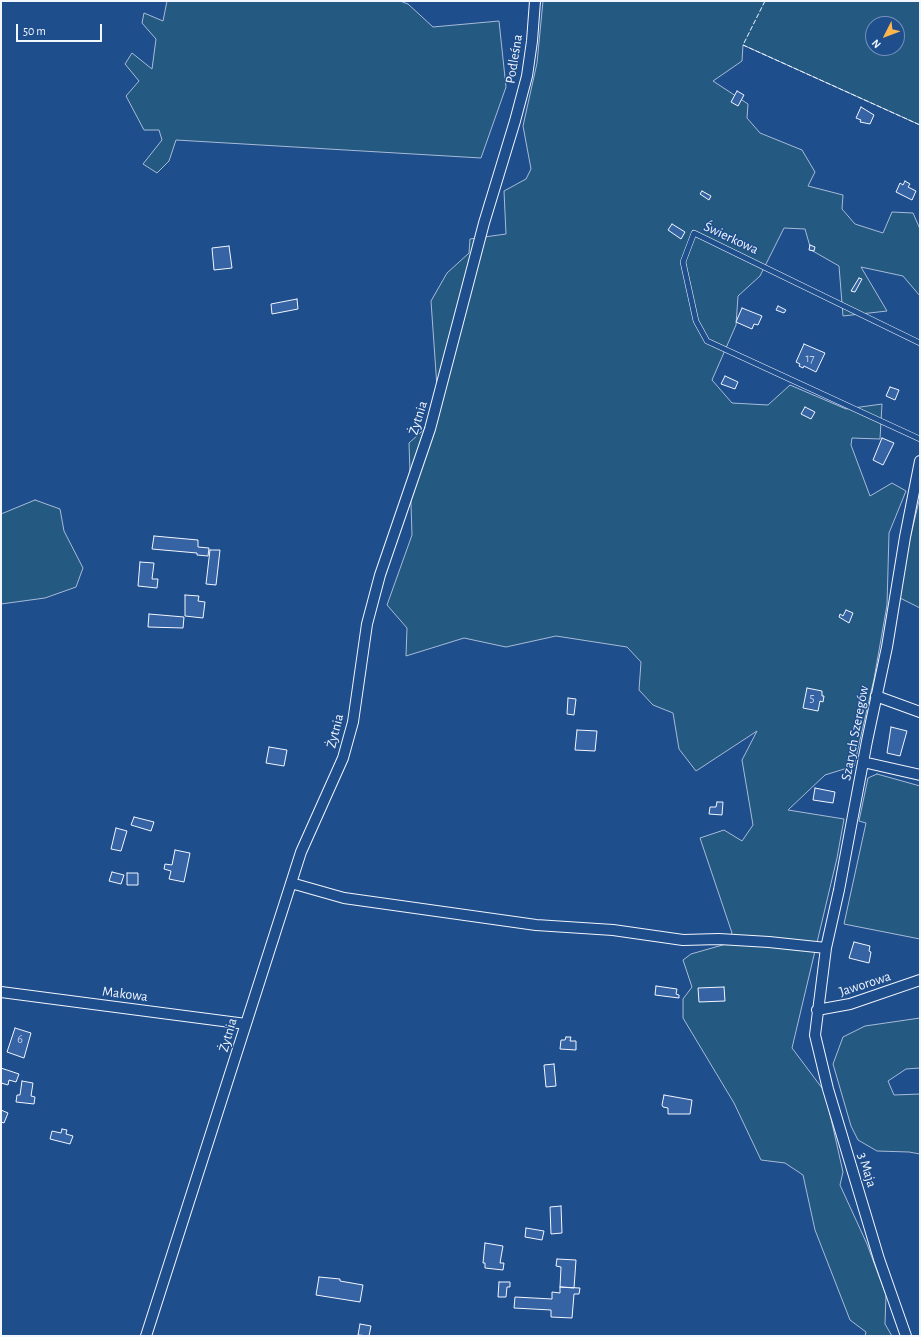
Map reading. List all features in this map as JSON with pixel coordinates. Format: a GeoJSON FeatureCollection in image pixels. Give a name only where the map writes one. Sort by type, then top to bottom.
{"type":"FeatureCollection","features":[{"type":"Feature","properties":{"kind":"street","name":"Podleśna"},"geometry":{"type":"LineString","coordinates":[[516,121],[527,76],[532,41],[535,1]]}},
{"type":"Feature","properties":{"kind":"street","name":"Żytnia"},"geometry":{"type":"LineString","coordinates":[[146,1336],[301,852],[343,758],[353,722],[367,624],[380,575],[430,429],[484,223],[516,121]]}},
{"type":"Feature","properties":{"kind":"street","name":"Szarych Szeregów"},"geometry":{"type":"LineString","coordinates":[[817,1010],[826,948],[839,890],[876,696],[887,647],[905,537],[920,461]]}},
{"type":"Feature","properties":{"kind":"street"},"geometry":{"type":"LineString","coordinates":[[876,696],[920,712]]}},
{"type":"Feature","properties":{"kind":"street"},"geometry":{"type":"LineString","coordinates":[[863,762],[920,774]]}},
{"type":"Feature","properties":{"kind":"street"},"geometry":{"type":"LineString","coordinates":[[291,883],[344,898],[529,924],[613,930],[683,940],[719,939],[769,942],[826,948]]}},
{"type":"Feature","properties":{"kind":"street","name":"Jaworowa"},"geometry":{"type":"LineString","coordinates":[[817,1010],[850,1004],[920,980]]}},
{"type":"Feature","properties":{"kind":"street","name":"Makowa"},"geometry":{"type":"LineString","coordinates":[[1,992],[246,1024]]}},
{"type":"Feature","properties":{"kind":"street","name":"3 Maja"},"geometry":{"type":"LineString","coordinates":[[817,1010],[815,1035],[816,1047],[879,1259],[906,1336]]}},
{"type":"Feature","properties":{"kind":"lane","name":"Świerkowa"},"geometry":{"type":"LineString","coordinates":[[920,342],[694,233],[683,262],[696,321],[707,341],[920,439]]}},
{"type":"Feature","properties":{"kind":"shaded area"},"geometry":{"type":"Polygon","coordinates":[[[167,1],[400,1],[408,4],[433,27],[499,21],[506,87],[481,158],[176,140],[169,161],[157,173],[143,164],[162,140],[159,130],[144,130],[126,96],[139,81],[125,64],[132,53],[152,69],[156,39],[142,23],[144,13],[163,21],[167,1]]]}},
{"type":"Feature","properties":{"kind":"shaded area"},"geometry":{"type":"Polygon","coordinates":[[[543,1],[920,1],[920,125],[743,45],[742,61],[713,81],[748,104],[747,118],[760,133],[802,150],[815,172],[808,186],[843,195],[842,209],[855,224],[883,233],[892,212],[913,213],[920,229],[920,296],[903,276],[861,267],[887,311],[843,316],[839,266],[811,250],[805,229],[784,228],[760,276],[738,296],[736,325],[712,380],[732,403],[768,405],[790,385],[846,409],[882,404],[880,439],[852,438],[851,445],[870,496],[892,483],[906,491],[889,533],[887,605],[874,679],[854,766],[825,775],[788,810],[844,819],[837,858],[792,1048],[825,1092],[843,1172],[840,1185],[867,1244],[886,1295],[885,1324],[892,1336],[865,1336],[866,1332],[850,1320],[815,1230],[803,1175],[785,1163],[761,1160],[734,1103],[683,1018],[683,999],[692,987],[683,960],[691,954],[726,944],[732,933],[700,838],[724,830],[742,841],[753,825],[742,760],[757,731],[696,771],[679,749],[673,713],[653,705],[639,690],[641,662],[627,647],[556,636],[506,647],[464,638],[406,656],[407,628],[387,605],[412,535],[409,443],[439,416],[431,301],[447,273],[469,253],[470,239],[506,234],[504,191],[526,179],[531,169],[523,126],[537,63],[543,1]]]}},
{"type":"Feature","properties":{"kind":"shaded area"},"geometry":{"type":"Polygon","coordinates":[[[920,497],[920,608],[900,598],[906,555],[920,497]]]}},
{"type":"Feature","properties":{"kind":"shaded area"},"geometry":{"type":"Polygon","coordinates":[[[35,500],[60,509],[64,531],[83,568],[76,587],[45,598],[1,604],[1,514],[35,500]]]}},
{"type":"Feature","properties":{"kind":"shaded area"},"geometry":{"type":"Polygon","coordinates":[[[877,774],[920,786],[920,939],[844,924],[866,823],[859,821],[868,778],[877,774]]]}},
{"type":"Feature","properties":{"kind":"shaded area"},"geometry":{"type":"Polygon","coordinates":[[[920,1018],[920,1068],[906,1069],[888,1081],[894,1095],[920,1094],[920,1154],[909,1152],[877,1151],[858,1140],[851,1126],[833,1064],[843,1037],[865,1026],[920,1018]]]}},
{"type":"Feature","properties":{"kind":"building"},"geometry":{"type":"Polygon","coordinates":[[[737,91],[744,95],[738,106],[731,102],[737,91]]]}},
{"type":"Feature","properties":{"kind":"building"},"geometry":{"type":"Polygon","coordinates":[[[861,107],[874,115],[870,124],[860,122],[861,120],[856,118],[861,107]]]}},
{"type":"Feature","properties":{"kind":"building"},"geometry":{"type":"Polygon","coordinates":[[[905,181],[910,184],[908,187],[916,191],[912,200],[896,192],[900,183],[903,185],[905,181]]]}},
{"type":"Feature","properties":{"kind":"building"},"geometry":{"type":"Polygon","coordinates":[[[702,191],[711,196],[709,200],[700,194],[702,191]]]}},
{"type":"Feature","properties":{"kind":"building"},"geometry":{"type":"Polygon","coordinates":[[[672,224],[685,232],[681,239],[668,230],[672,224]]]}},
{"type":"Feature","properties":{"kind":"building"},"geometry":{"type":"Polygon","coordinates":[[[810,245],[815,247],[814,251],[809,250],[810,245]]]}},
{"type":"Feature","properties":{"kind":"building"},"geometry":{"type":"Polygon","coordinates":[[[229,246],[232,268],[214,270],[212,248],[229,246]]]}},
{"type":"Feature","properties":{"kind":"building"},"geometry":{"type":"Polygon","coordinates":[[[859,278],[862,279],[855,292],[851,291],[859,278]]]}},
{"type":"Feature","properties":{"kind":"building"},"geometry":{"type":"Polygon","coordinates":[[[297,299],[298,309],[272,314],[271,304],[297,299]]]}},
{"type":"Feature","properties":{"kind":"building"},"geometry":{"type":"Polygon","coordinates":[[[778,306],[786,310],[784,313],[776,310],[778,306]]]}},
{"type":"Feature","properties":{"kind":"building"},"geometry":{"type":"Polygon","coordinates":[[[742,308],[762,316],[758,325],[754,324],[752,329],[736,322],[742,308]]]}},
{"type":"Feature","properties":{"kind":"building"},"geometry":{"type":"Polygon","coordinates":[[[804,344],[825,353],[816,372],[804,366],[803,368],[799,366],[800,364],[796,362],[804,344]]]}},
{"type":"Feature","properties":{"kind":"building"},"geometry":{"type":"Polygon","coordinates":[[[725,376],[738,382],[735,389],[721,384],[725,376]]]}},
{"type":"Feature","properties":{"kind":"building"},"geometry":{"type":"Polygon","coordinates":[[[890,387],[899,390],[895,400],[886,396],[890,387]]]}},
{"type":"Feature","properties":{"kind":"building"},"geometry":{"type":"Polygon","coordinates":[[[805,407],[815,412],[811,419],[801,414],[805,407]]]}},
{"type":"Feature","properties":{"kind":"building"},"geometry":{"type":"Polygon","coordinates":[[[882,438],[894,443],[883,465],[873,460],[882,438]]]}},
{"type":"Feature","properties":{"kind":"building"},"geometry":{"type":"Polygon","coordinates":[[[154,536],[198,540],[198,547],[209,548],[208,556],[197,555],[197,553],[152,549],[154,536]]]}},
{"type":"Feature","properties":{"kind":"building"},"geometry":{"type":"Polygon","coordinates":[[[210,550],[220,550],[216,585],[206,584],[210,550]]]}},
{"type":"Feature","properties":{"kind":"building"},"geometry":{"type":"Polygon","coordinates":[[[140,562],[154,563],[152,579],[158,579],[157,588],[138,586],[140,562]]]}},
{"type":"Feature","properties":{"kind":"building"},"geometry":{"type":"Polygon","coordinates":[[[185,595],[199,596],[198,601],[205,602],[203,618],[185,616],[185,595]]]}},
{"type":"Feature","properties":{"kind":"building"},"geometry":{"type":"Polygon","coordinates":[[[846,610],[853,613],[849,623],[839,617],[840,614],[843,616],[846,610]]]}},
{"type":"Feature","properties":{"kind":"building"},"geometry":{"type":"Polygon","coordinates":[[[149,614],[184,617],[183,628],[148,627],[149,614]]]}},
{"type":"Feature","properties":{"kind":"building"},"geometry":{"type":"Polygon","coordinates":[[[807,688],[822,691],[822,696],[824,696],[823,702],[820,701],[818,711],[803,708],[807,688]]]}},
{"type":"Feature","properties":{"kind":"building"},"geometry":{"type":"Polygon","coordinates":[[[568,698],[576,699],[574,715],[567,714],[568,698]]]}},
{"type":"Feature","properties":{"kind":"building"},"geometry":{"type":"Polygon","coordinates":[[[891,727],[907,731],[900,756],[887,753],[891,727]]]}},
{"type":"Feature","properties":{"kind":"building"},"geometry":{"type":"Polygon","coordinates":[[[577,730],[597,731],[595,751],[575,750],[577,730]]]}},
{"type":"Feature","properties":{"kind":"building"},"geometry":{"type":"Polygon","coordinates":[[[269,747],[287,750],[284,766],[266,763],[269,747]]]}},
{"type":"Feature","properties":{"kind":"building"},"geometry":{"type":"Polygon","coordinates":[[[815,788],[835,792],[833,803],[813,800],[815,788]]]}},
{"type":"Feature","properties":{"kind":"building"},"geometry":{"type":"Polygon","coordinates":[[[717,802],[723,802],[722,815],[709,814],[710,807],[716,807],[717,802]]]}},
{"type":"Feature","properties":{"kind":"building"},"geometry":{"type":"Polygon","coordinates":[[[134,817],[154,822],[151,831],[131,825],[134,817]]]}},
{"type":"Feature","properties":{"kind":"building"},"geometry":{"type":"Polygon","coordinates":[[[116,828],[127,831],[121,851],[111,849],[116,828]]]}},
{"type":"Feature","properties":{"kind":"building"},"geometry":{"type":"Polygon","coordinates":[[[175,850],[190,853],[184,882],[169,879],[171,871],[164,869],[165,864],[172,865],[175,850]]]}},
{"type":"Feature","properties":{"kind":"building"},"geometry":{"type":"Polygon","coordinates":[[[112,872],[124,875],[121,884],[109,881],[112,872]]]}},
{"type":"Feature","properties":{"kind":"building"},"geometry":{"type":"Polygon","coordinates":[[[127,873],[138,873],[138,885],[127,885],[127,873]]]}},
{"type":"Feature","properties":{"kind":"building"},"geometry":{"type":"Polygon","coordinates":[[[854,942],[870,946],[869,951],[871,952],[869,963],[849,958],[854,942]]]}},
{"type":"Feature","properties":{"kind":"building"},"geometry":{"type":"Polygon","coordinates":[[[656,986],[677,989],[676,994],[679,995],[679,998],[655,995],[656,986]]]}},
{"type":"Feature","properties":{"kind":"building"},"geometry":{"type":"Polygon","coordinates":[[[724,987],[725,1001],[699,1002],[698,988],[724,987]]]}},
{"type":"Feature","properties":{"kind":"building"},"geometry":{"type":"Polygon","coordinates":[[[15,1028],[31,1033],[24,1058],[7,1052],[15,1028]]]}},
{"type":"Feature","properties":{"kind":"building"},"geometry":{"type":"Polygon","coordinates":[[[566,1037],[571,1037],[570,1041],[576,1041],[576,1050],[560,1049],[561,1040],[565,1040],[566,1037]]]}},
{"type":"Feature","properties":{"kind":"building"},"geometry":{"type":"Polygon","coordinates":[[[554,1064],[556,1086],[546,1087],[544,1065],[554,1064]]]}},
{"type":"Feature","properties":{"kind":"building"},"geometry":{"type":"Polygon","coordinates":[[[1,1068],[19,1074],[16,1082],[9,1080],[8,1085],[1,1083],[1,1068]]]}},
{"type":"Feature","properties":{"kind":"building"},"geometry":{"type":"Polygon","coordinates":[[[22,1081],[33,1083],[31,1096],[35,1097],[34,1104],[16,1102],[17,1095],[20,1095],[22,1081]]]}},
{"type":"Feature","properties":{"kind":"building"},"geometry":{"type":"Polygon","coordinates":[[[664,1095],[692,1100],[690,1114],[668,1114],[668,1108],[663,1107],[662,1105],[664,1095]]]}},
{"type":"Feature","properties":{"kind":"building"},"geometry":{"type":"Polygon","coordinates":[[[1,1110],[8,1113],[4,1123],[1,1122],[1,1110]]]}},
{"type":"Feature","properties":{"kind":"building"},"geometry":{"type":"Polygon","coordinates":[[[62,1129],[67,1130],[66,1134],[73,1136],[70,1144],[50,1139],[52,1131],[61,1133],[62,1129]]]}},
{"type":"Feature","properties":{"kind":"building"},"geometry":{"type":"Polygon","coordinates":[[[561,1206],[562,1233],[551,1234],[550,1207],[561,1206]]]}},
{"type":"Feature","properties":{"kind":"building"},"geometry":{"type":"Polygon","coordinates":[[[526,1228],[544,1231],[542,1240],[525,1237],[526,1228]]]}},
{"type":"Feature","properties":{"kind":"building"},"geometry":{"type":"Polygon","coordinates":[[[485,1243],[503,1246],[500,1263],[504,1263],[503,1270],[485,1268],[485,1263],[483,1263],[485,1243]]]}},
{"type":"Feature","properties":{"kind":"building"},"geometry":{"type":"Polygon","coordinates":[[[557,1259],[576,1260],[574,1288],[560,1287],[561,1267],[556,1266],[557,1259]]]}},
{"type":"Feature","properties":{"kind":"building"},"geometry":{"type":"Polygon","coordinates":[[[319,1277],[340,1279],[340,1281],[363,1285],[360,1302],[316,1295],[319,1277]]]}},
{"type":"Feature","properties":{"kind":"building"},"geometry":{"type":"Polygon","coordinates":[[[499,1282],[510,1282],[510,1287],[507,1287],[506,1297],[498,1297],[499,1282]]]}},
{"type":"Feature","properties":{"kind":"building"},"geometry":{"type":"Polygon","coordinates":[[[560,1287],[580,1288],[579,1294],[574,1294],[572,1318],[551,1317],[551,1310],[514,1308],[515,1297],[552,1299],[552,1292],[560,1293],[560,1287]]]}},
{"type":"Feature","properties":{"kind":"building"},"geometry":{"type":"Polygon","coordinates":[[[360,1324],[371,1326],[369,1336],[358,1335],[360,1324]]]}},
{"type":"Feature","properties":{"kind":"fence"},"geometry":{"type":"LineString","coordinates":[[765,1],[743,45],[920,125]]}}]}
